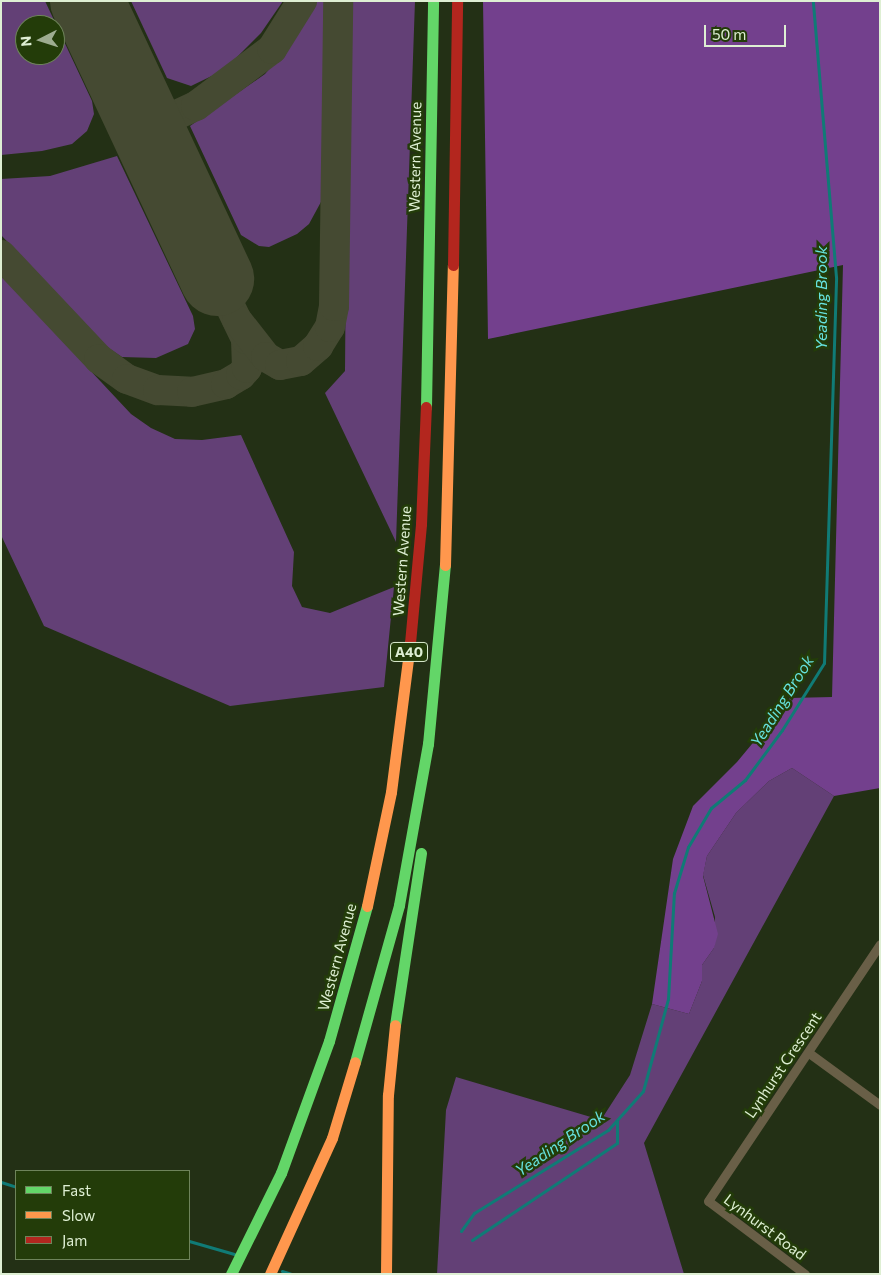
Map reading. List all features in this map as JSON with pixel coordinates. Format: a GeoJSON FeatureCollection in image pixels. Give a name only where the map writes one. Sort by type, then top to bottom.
{"type":"FeatureCollection","features":[{"type":"Feature","properties":{"kind":"highway","name":"Western Avenue"},"geometry":{"type":"LineString","coordinates":[[231,1274],[281,1173],[329,1041],[369,898],[390,792],[406,686],[420,524],[428,352],[433,1]]}},
{"type":"Feature","properties":{"kind":"highway","name":"A40"},"geometry":{"type":"LineString","coordinates":[[270,1274],[332,1138],[383,968],[419,807],[437,674],[448,530],[457,1]]}},
{"type":"Feature","properties":{"kind":"highway"},"geometry":{"type":"LineString","coordinates":[[386,1274],[388,1095],[394,1034],[430,788],[437,674]]}},
{"type":"Feature","properties":{"kind":"street","name":"Lynhurst Crescent"},"geometry":{"type":"LineString","coordinates":[[708,1201],[809,1053],[880,944]]}},
{"type":"Feature","properties":{"kind":"street"},"geometry":{"type":"LineString","coordinates":[[809,1053],[880,1105]]}},
{"type":"Feature","properties":{"kind":"street","name":"Lynhurst Road"},"geometry":{"type":"LineString","coordinates":[[708,1201],[805,1274]]}},
{"type":"Feature","properties":{"kind":"shaded area"},"geometry":{"type":"Polygon","coordinates":[[[1,1],[45,1],[52,15],[15,15],[15,65],[65,65],[65,44],[92,101],[94,114],[87,131],[72,144],[42,151],[1,155],[1,1]]]}},
{"type":"Feature","properties":{"kind":"shaded area"},"geometry":{"type":"Polygon","coordinates":[[[131,1],[283,1],[261,33],[224,70],[191,86],[167,78],[131,1]]]}},
{"type":"Feature","properties":{"kind":"shaded area"},"geometry":{"type":"Polygon","coordinates":[[[314,1],[324,1],[322,200],[309,224],[297,234],[269,247],[259,246],[241,235],[190,126],[265,74],[283,53],[314,1]]]}},
{"type":"Feature","properties":{"kind":"shaded area"},"geometry":{"type":"Polygon","coordinates":[[[348,1],[415,1],[396,542],[325,393],[345,371],[348,1]]]}},
{"type":"Feature","properties":{"kind":"shaded area"},"geometry":{"type":"Polygon","coordinates":[[[483,1],[880,1],[880,788],[834,796],[792,768],[769,781],[736,813],[707,856],[703,876],[718,934],[714,948],[702,965],[702,981],[689,1014],[652,1004],[673,859],[693,806],[737,762],[790,698],[832,697],[843,265],[488,339],[483,1]]]}},
{"type":"Feature","properties":{"kind":"shaded area"},"geometry":{"type":"Polygon","coordinates":[[[117,156],[193,316],[195,329],[188,344],[156,358],[122,357],[107,347],[1,235],[1,179],[50,176],[117,156]]]}},
{"type":"Feature","properties":{"kind":"shaded area"},"geometry":{"type":"Polygon","coordinates":[[[1,275],[131,414],[151,428],[175,439],[202,440],[241,435],[294,552],[292,586],[302,607],[330,613],[394,587],[384,687],[230,706],[44,626],[1,535],[1,275]]]}},
{"type":"Feature","properties":{"kind":"shaded area"},"geometry":{"type":"Polygon","coordinates":[[[792,768],[834,796],[644,1143],[684,1274],[437,1274],[446,1110],[456,1077],[601,1120],[630,1075],[652,1004],[689,1014],[702,981],[702,965],[714,948],[715,917],[703,875],[707,856],[736,813],[769,781],[792,768]]]}},
{"type":"Feature","properties":{"kind":"waterway","name":"Yeading Brook"},"geometry":{"type":"LineString","coordinates":[[461,1231],[474,1213],[608,1130],[643,1091],[668,999],[674,893],[688,847],[711,808],[745,780],[782,730],[824,663],[836,277],[813,1]]}},
{"type":"Feature","properties":{"kind":"waterway"},"geometry":{"type":"LineString","coordinates":[[472,1240],[617,1143],[617,1121]]}},
{"type":"Feature","properties":{"kind":"waterway","name":"Yeading Brook"},"geometry":{"type":"LineString","coordinates":[[1,1182],[15,1187]]}},
{"type":"Feature","properties":{"kind":"waterway","name":"Yeading Brook"},"geometry":{"type":"LineString","coordinates":[[190,1241],[234,1254]]}},
{"type":"Feature","properties":{"kind":"waterway","name":"Yeading Brook"},"geometry":{"type":"LineString","coordinates":[[282,1271],[291,1274]]}},
{"type":"Feature","properties":{"kind":"taxiway"},"geometry":{"type":"LineString","coordinates":[[130,92],[147,111],[157,117],[172,117],[196,106],[272,49],[302,1]]}},
{"type":"Feature","properties":{"kind":"taxiway"},"geometry":{"type":"LineString","coordinates":[[237,320],[266,357],[280,365],[301,361],[318,346],[330,327],[334,306],[338,1]]}},
{"type":"Feature","properties":{"kind":"taxiway"},"geometry":{"type":"LineString","coordinates":[[1,255],[99,359],[127,379],[158,390],[192,392],[226,384],[241,375],[247,368],[246,339],[217,279]]}},
{"type":"Feature","properties":{"kind":"runway"},"geometry":{"type":"LineString","coordinates":[[87,1],[217,279]]}},
{"type":"Feature","properties":{"kind":"traffic: fast"},"geometry":{"type":"LineString","coordinates":[[426,407],[433,1]]}},
{"type":"Feature","properties":{"kind":"traffic: fast"},"geometry":{"type":"LineString","coordinates":[[355,1062],[399,905],[428,744],[445,565]]}},
{"type":"Feature","properties":{"kind":"traffic: fast"},"geometry":{"type":"LineString","coordinates":[[395,1025],[421,853]]}},
{"type":"Feature","properties":{"kind":"traffic: fast"},"geometry":{"type":"LineString","coordinates":[[231,1274],[281,1173],[329,1041],[367,906]]}},
{"type":"Feature","properties":{"kind":"traffic: slow"},"geometry":{"type":"LineString","coordinates":[[445,565],[453,265]]}},
{"type":"Feature","properties":{"kind":"traffic: slow"},"geometry":{"type":"LineString","coordinates":[[367,906],[391,792],[410,643]]}},
{"type":"Feature","properties":{"kind":"traffic: slow"},"geometry":{"type":"LineString","coordinates":[[386,1274],[388,1095],[395,1025]]}},
{"type":"Feature","properties":{"kind":"traffic: slow"},"geometry":{"type":"LineString","coordinates":[[270,1274],[332,1138],[355,1062]]}},
{"type":"Feature","properties":{"kind":"traffic: jam"},"geometry":{"type":"LineString","coordinates":[[453,265],[457,1]]}},
{"type":"Feature","properties":{"kind":"traffic: jam"},"geometry":{"type":"LineString","coordinates":[[410,643],[421,524],[426,407]]}}]}
